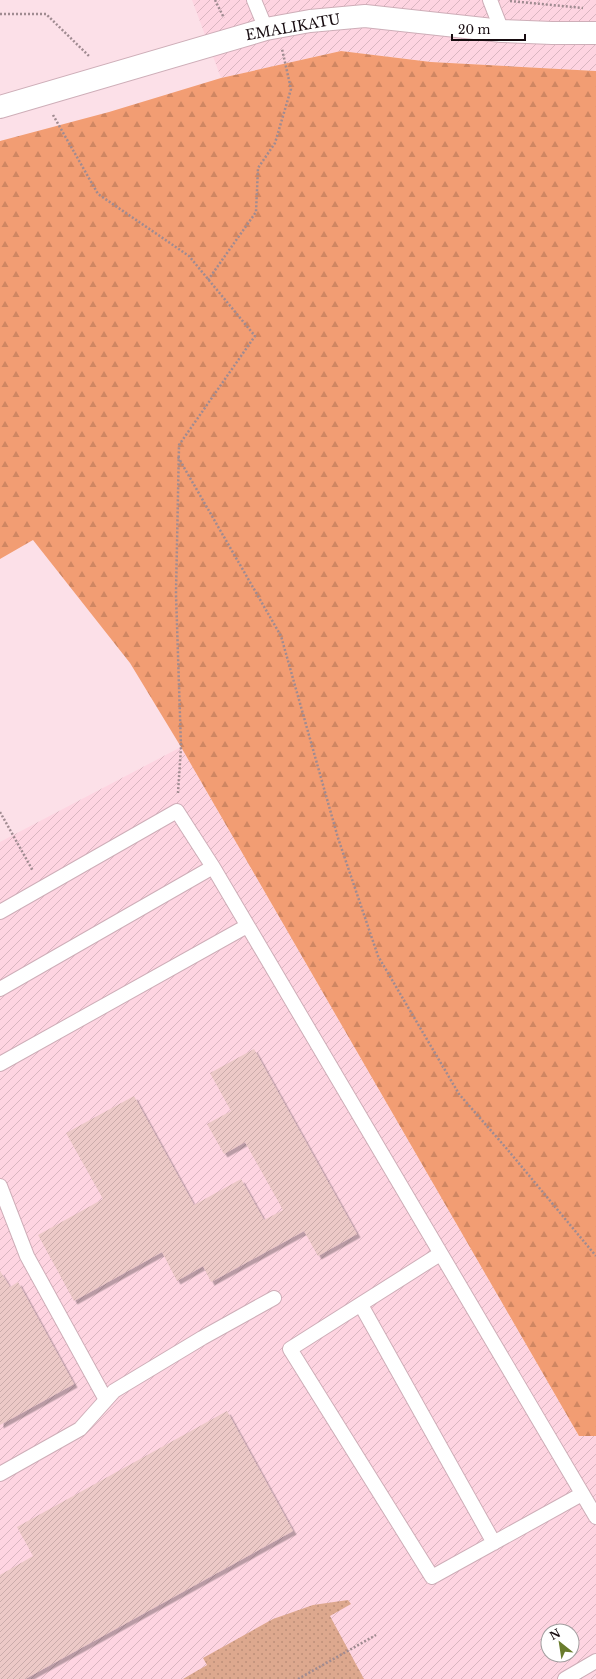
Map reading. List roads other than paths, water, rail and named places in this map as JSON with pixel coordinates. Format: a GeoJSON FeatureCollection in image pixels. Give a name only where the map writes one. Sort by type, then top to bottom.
{"type":"FeatureCollection","features":[{"type":"Feature","properties":{"kind":"street","name":"EMALIKATU"},"geometry":{"type":"LineString","coordinates":[[0,107],[271,28],[310,21],[365,16],[502,31],[596,33]]}},
{"type":"Feature","properties":{"kind":"lane"},"geometry":{"type":"LineString","coordinates":[[254,0],[271,28]]}},
{"type":"Feature","properties":{"kind":"lane"},"geometry":{"type":"LineString","coordinates":[[490,0],[502,31]]}},
{"type":"Feature","properties":{"kind":"lane"},"geometry":{"type":"LineString","coordinates":[[0,912],[177,811],[213,868],[596,1517]]}},
{"type":"Feature","properties":{"kind":"lane"},"geometry":{"type":"LineString","coordinates":[[0,989],[213,868]]}},
{"type":"Feature","properties":{"kind":"lane"},"geometry":{"type":"LineString","coordinates":[[0,1064],[247,926]]}},
{"type":"Feature","properties":{"kind":"lane"},"geometry":{"type":"LineString","coordinates":[[0,1186],[27,1256],[106,1400]]}},
{"type":"Feature","properties":{"kind":"lane"},"geometry":{"type":"LineString","coordinates":[[440,1254],[290,1349],[432,1577],[582,1494]]}},
{"type":"Feature","properties":{"kind":"lane"},"geometry":{"type":"LineString","coordinates":[[0,1474],[80,1429],[114,1391],[128,1382],[202,1338],[274,1298]]}},
{"type":"Feature","properties":{"kind":"lane"},"geometry":{"type":"LineString","coordinates":[[360,1305],[494,1543]]}},
{"type":"Feature","properties":{"kind":"lane"},"geometry":{"type":"LineString","coordinates":[[565,1679],[596,1661]]}}]}
